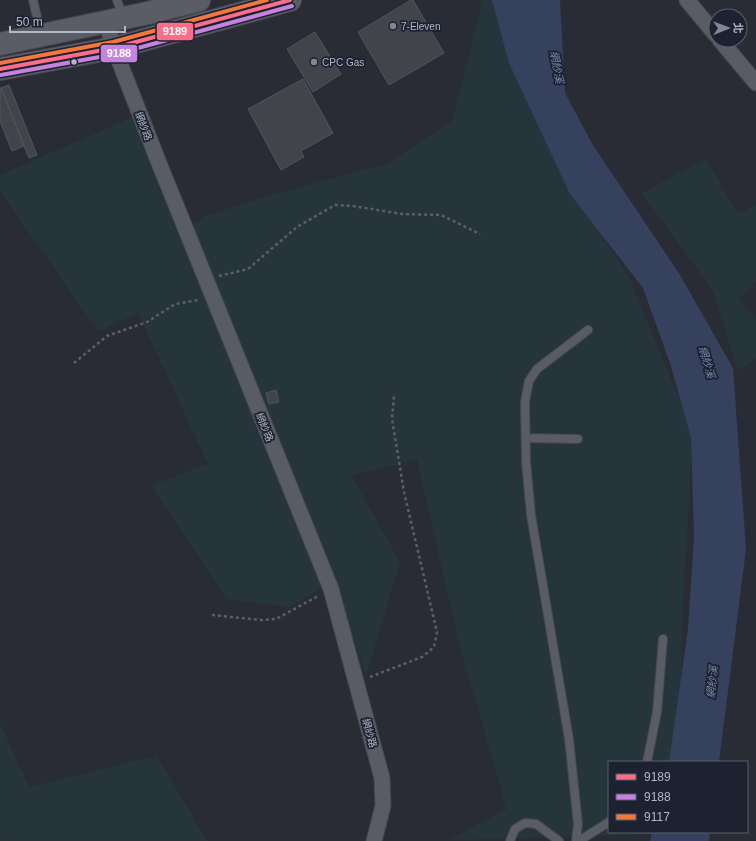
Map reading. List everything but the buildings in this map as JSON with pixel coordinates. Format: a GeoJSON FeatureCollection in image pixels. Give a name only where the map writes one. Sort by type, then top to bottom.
{"type":"FeatureCollection","features":[{"type":"Feature","properties":{"kind":"main road"},"geometry":{"type":"LineString","coordinates":[[0,44],[42,35],[116,14],[200,0]]}},
{"type":"Feature","properties":{"kind":"main road"},"geometry":{"type":"LineString","coordinates":[[0,69],[114,48],[290,0]]}},
{"type":"Feature","properties":{"kind":"street"},"geometry":{"type":"LineString","coordinates":[[687,0],[708,25]]}},
{"type":"Feature","properties":{"kind":"street","name":"網紗路"},"geometry":{"type":"LineString","coordinates":[[116,14],[114,48],[212,297],[330,589],[382,778],[383,806],[374,841]]}},
{"type":"Feature","properties":{"kind":"street"},"geometry":{"type":"LineString","coordinates":[[727,48],[756,83]]}},
{"type":"Feature","properties":{"kind":"lane"},"geometry":{"type":"LineString","coordinates":[[33,0],[42,35]]}},
{"type":"Feature","properties":{"kind":"lane"},"geometry":{"type":"LineString","coordinates":[[576,841],[578,824],[569,739],[531,515],[526,461],[525,402],[529,381],[537,369],[588,330]]}},
{"type":"Feature","properties":{"kind":"lane"},"geometry":{"type":"LineString","coordinates":[[526,438],[578,440]]}},
{"type":"Feature","properties":{"kind":"lane"},"geometry":{"type":"LineString","coordinates":[[647,761],[657,712],[663,639]]}},
{"type":"Feature","properties":{"kind":"lane"},"geometry":{"type":"LineString","coordinates":[[510,841],[515,829],[525,823],[536,824],[559,841]]}},
{"type":"Feature","properties":{"kind":"lane"},"geometry":{"type":"LineString","coordinates":[[579,841],[608,823]]}},
{"type":"Feature","properties":{"kind":"path"},"geometry":{"type":"LineString","coordinates":[[205,279],[248,269],[297,227],[335,205],[353,206],[402,214],[441,216],[480,234]]}},
{"type":"Feature","properties":{"kind":"path"},"geometry":{"type":"LineString","coordinates":[[74,364],[107,336],[147,322],[174,304],[212,297]]}},
{"type":"Feature","properties":{"kind":"path"},"geometry":{"type":"LineString","coordinates":[[356,682],[422,657],[434,647],[437,632],[404,492],[392,419],[394,396]]}},
{"type":"Feature","properties":{"kind":"path"},"geometry":{"type":"LineString","coordinates":[[212,615],[261,620],[276,619],[330,589]]}},
{"type":"Feature","properties":{"kind":"shaded area"},"geometry":{"type":"Polygon","coordinates":[[[483,0],[507,0],[579,201],[628,275],[693,433],[683,601],[679,739],[674,761],[608,761],[608,833],[659,834],[448,840],[507,809],[461,651],[417,460],[351,475],[400,562],[366,675],[333,579],[291,607],[227,599],[152,485],[208,464],[138,313],[98,331],[0,191],[0,175],[135,116],[184,229],[204,217],[258,199],[389,163],[452,122],[483,0]]]}},
{"type":"Feature","properties":{"kind":"shaded area"},"geometry":{"type":"Polygon","coordinates":[[[706,159],[738,214],[756,205],[756,281],[739,298],[756,319],[756,358],[738,371],[713,291],[642,193],[706,159]]]}},
{"type":"Feature","properties":{"kind":"shaded area"},"geometry":{"type":"Polygon","coordinates":[[[0,723],[29,787],[157,756],[207,841],[2,841],[0,838],[0,723]]]}},
{"type":"Feature","properties":{"kind":"water","name":"網紗溪"},"geometry":{"type":"Polygon","coordinates":[[[492,0],[560,0],[565,93],[593,145],[680,275],[733,368],[746,549],[719,761],[669,761],[688,629],[694,536],[691,438],[671,366],[643,288],[570,194],[509,63],[492,0]]]}},
{"type":"Feature","properties":{"kind":"water"},"geometry":{"type":"Polygon","coordinates":[[[652,833],[710,833],[709,841],[650,841],[652,833]]]}},
{"type":"Feature","properties":{"kind":"transit line","name":"9117"},"geometry":{"type":"LineString","coordinates":[[0,63],[113,42],[267,0]]}},
{"type":"Feature","properties":{"kind":"transit line","name":"9189"},"geometry":{"type":"LineString","coordinates":[[0,69],[114,48],[290,0]]}},
{"type":"Feature","properties":{"kind":"transit line","name":"9188"},"geometry":{"type":"LineString","coordinates":[[1,75],[116,54],[292,6]]}},
{"type":"Feature","properties":{"kind":"place","name":"7-Eleven"},"geometry":{"type":"Point","coordinates":[393,26]}},
{"type":"Feature","properties":{"kind":"place","name":"CPC Gas"},"geometry":{"type":"Point","coordinates":[314,62]}}]}
